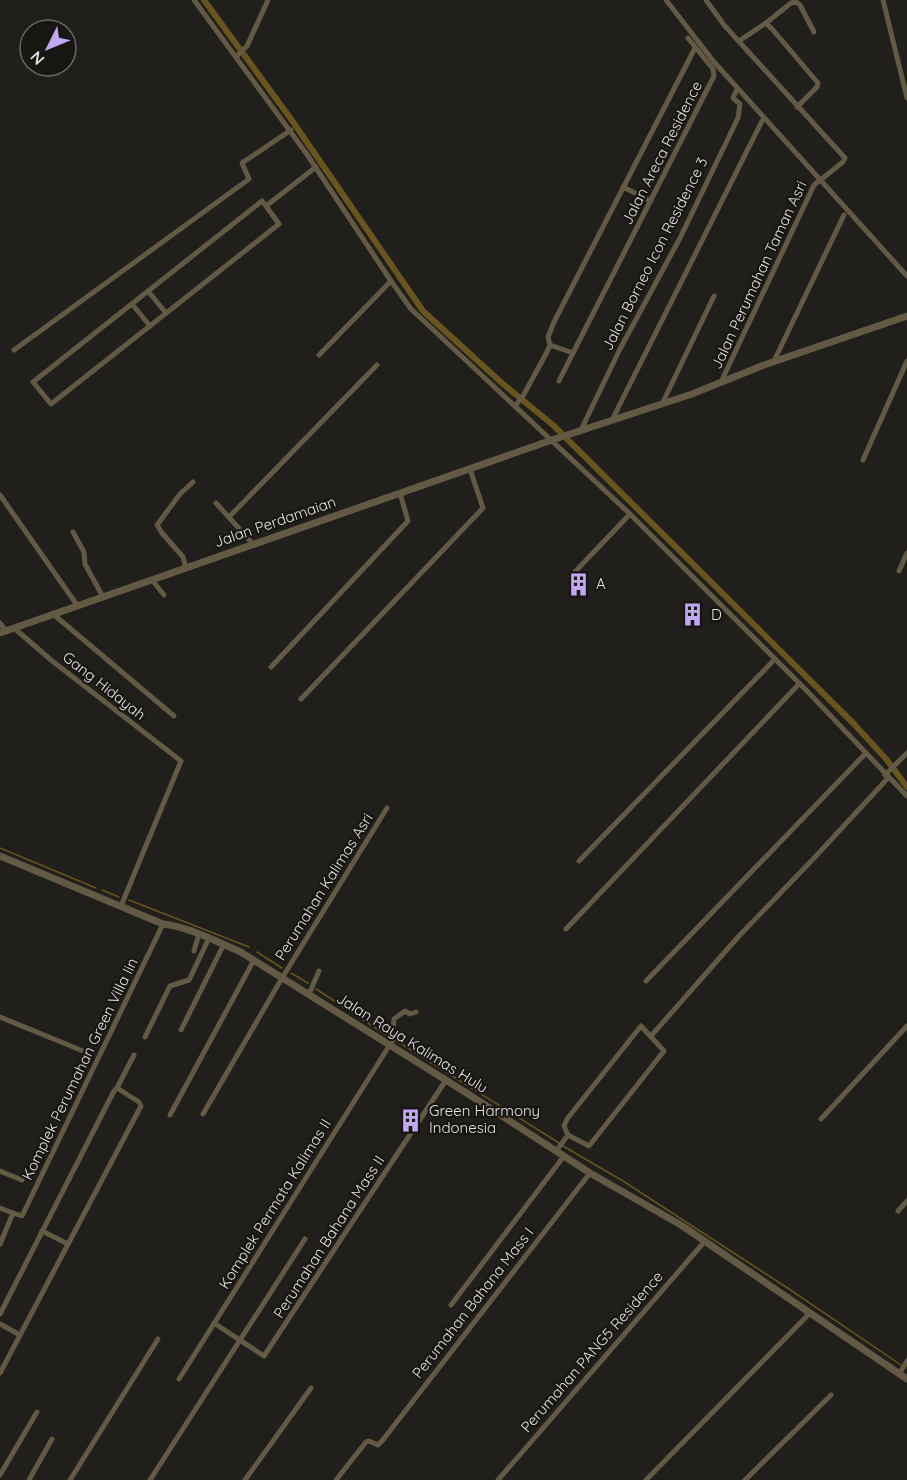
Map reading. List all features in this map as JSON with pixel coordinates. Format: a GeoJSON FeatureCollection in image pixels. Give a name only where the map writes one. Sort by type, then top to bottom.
{"type":"FeatureCollection","features":[{"type":"Feature","properties":{"kind":"street"},"geometry":{"type":"LineString","coordinates":[[194,0],[238,55],[291,130],[411,309],[467,363],[520,400],[907,796]]}},
{"type":"Feature","properties":{"kind":"street"},"geometry":{"type":"LineString","coordinates":[[238,55],[247,46],[268,0]]}},
{"type":"Feature","properties":{"kind":"street"},"geometry":{"type":"LineString","coordinates":[[666,0],[737,89],[907,276]]}},
{"type":"Feature","properties":{"kind":"street"},"geometry":{"type":"LineString","coordinates":[[706,0],[724,25],[845,158],[820,179]]}},
{"type":"Feature","properties":{"kind":"street"},"geometry":{"type":"LineString","coordinates":[[883,0],[907,98]]}},
{"type":"Feature","properties":{"kind":"street"},"geometry":{"type":"LineString","coordinates":[[739,41],[791,3],[796,2],[800,5],[814,32]]}},
{"type":"Feature","properties":{"kind":"street"},"geometry":{"type":"LineString","coordinates":[[766,23],[818,83],[817,87],[797,107]]}},
{"type":"Feature","properties":{"kind":"street"},"geometry":{"type":"LineString","coordinates":[[688,38],[695,48]]}},
{"type":"Feature","properties":{"kind":"street","name":"Jalan Areca Residence"},"geometry":{"type":"LineString","coordinates":[[520,400],[550,345],[548,337],[554,322],[695,48],[715,74],[559,381]]}},
{"type":"Feature","properties":{"kind":"street","name":"Jalan Borneo Icon Residence 3"},"geometry":{"type":"LineString","coordinates":[[579,432],[620,349],[680,238],[738,118],[740,104],[733,98],[737,89]]}},
{"type":"Feature","properties":{"kind":"street"},"geometry":{"type":"LineString","coordinates":[[612,420],[762,121]]}},
{"type":"Feature","properties":{"kind":"street"},"geometry":{"type":"LineString","coordinates":[[14,350],[249,179],[242,163],[291,130]]}},
{"type":"Feature","properties":{"kind":"street"},"geometry":{"type":"LineString","coordinates":[[266,206],[316,167]]}},
{"type":"Feature","properties":{"kind":"street","name":"Jalan Perumahan Taman Asri"},"geometry":{"type":"LineString","coordinates":[[721,382],[814,184],[820,179]]}},
{"type":"Feature","properties":{"kind":"street"},"geometry":{"type":"LineString","coordinates":[[623,187],[651,201]]}},
{"type":"Feature","properties":{"kind":"street"},"geometry":{"type":"LineString","coordinates":[[262,201],[266,206],[279,224],[51,404],[33,382],[262,201]]}},
{"type":"Feature","properties":{"kind":"street"},"geometry":{"type":"LineString","coordinates":[[774,362],[844,214]]}},
{"type":"Feature","properties":{"kind":"street"},"geometry":{"type":"LineString","coordinates":[[319,355],[391,281]]}},
{"type":"Feature","properties":{"kind":"street"},"geometry":{"type":"LineString","coordinates":[[148,291],[166,313]]}},
{"type":"Feature","properties":{"kind":"street"},"geometry":{"type":"LineString","coordinates":[[663,404],[714,296]]}},
{"type":"Feature","properties":{"kind":"street"},"geometry":{"type":"LineString","coordinates":[[132,304],[150,326]]}},
{"type":"Feature","properties":{"kind":"street","name":"Jalan Perdamaian"},"geometry":{"type":"LineString","coordinates":[[3,632],[253,543],[663,404],[774,362],[907,316]]}},
{"type":"Feature","properties":{"kind":"street"},"geometry":{"type":"LineString","coordinates":[[550,345],[573,353]]}},
{"type":"Feature","properties":{"kind":"street"},"geometry":{"type":"LineString","coordinates":[[863,460],[907,361]]}},
{"type":"Feature","properties":{"kind":"street"},"geometry":{"type":"LineString","coordinates":[[229,516],[376,365]]}},
{"type":"Feature","properties":{"kind":"street"},"geometry":{"type":"LineString","coordinates":[[301,699],[483,508],[470,469]]}},
{"type":"Feature","properties":{"kind":"street"},"geometry":{"type":"LineString","coordinates":[[186,568],[183,557],[157,525],[180,494],[193,482]]}},
{"type":"Feature","properties":{"kind":"street"},"geometry":{"type":"LineString","coordinates":[[271,667],[408,521],[400,493]]}},
{"type":"Feature","properties":{"kind":"street"},"geometry":{"type":"LineString","coordinates":[[0,495],[78,605]]}},
{"type":"Feature","properties":{"kind":"street"},"geometry":{"type":"LineString","coordinates":[[216,502],[253,543]]}},
{"type":"Feature","properties":{"kind":"street"},"geometry":{"type":"LineString","coordinates":[[571,576],[630,514]]}},
{"type":"Feature","properties":{"kind":"street"},"geometry":{"type":"LineString","coordinates":[[73,532],[84,552],[85,564],[103,597]]}},
{"type":"Feature","properties":{"kind":"street"},"geometry":{"type":"LineString","coordinates":[[899,571],[907,553]]}},
{"type":"Feature","properties":{"kind":"street"},"geometry":{"type":"LineString","coordinates":[[152,580],[164,595]]}},
{"type":"Feature","properties":{"kind":"street"},"geometry":{"type":"LineString","coordinates":[[53,614],[174,716]]}},
{"type":"Feature","properties":{"kind":"street"},"geometry":{"type":"LineString","coordinates":[[0,623],[3,632]]}},
{"type":"Feature","properties":{"kind":"street","name":"Gang Hidayah"},"geometry":{"type":"LineString","coordinates":[[14,628],[51,660],[182,761],[121,906]]}},
{"type":"Feature","properties":{"kind":"street"},"geometry":{"type":"LineString","coordinates":[[579,861],[775,659]]}},
{"type":"Feature","properties":{"kind":"street"},"geometry":{"type":"LineString","coordinates":[[566,929],[799,684]]}},
{"type":"Feature","properties":{"kind":"street"},"geometry":{"type":"LineString","coordinates":[[646,981],[866,753]]}},
{"type":"Feature","properties":{"kind":"street"},"geometry":{"type":"LineString","coordinates":[[651,1036],[738,936],[817,855],[907,753]]}},
{"type":"Feature","properties":{"kind":"street","name":"Perumahan Kalimas Asri"},"geometry":{"type":"LineString","coordinates":[[203,1114],[282,978],[387,808]]}},
{"type":"Feature","properties":{"kind":"street","name":"Jalan Raya Kalimas Hulu"},"geometry":{"type":"LineString","coordinates":[[0,856],[163,924],[199,934],[239,951],[392,1041],[446,1080],[559,1146],[564,1156],[590,1173],[705,1240],[810,1313],[903,1368],[907,1379]]}},
{"type":"Feature","properties":{"kind":"street","name":"Komplek Perumahan Green Villa Iin"},"geometry":{"type":"LineString","coordinates":[[13,1214],[22,1216],[163,924]]}},
{"type":"Feature","properties":{"kind":"street"},"geometry":{"type":"LineString","coordinates":[[194,951],[199,934]]}},
{"type":"Feature","properties":{"kind":"street"},"geometry":{"type":"LineString","coordinates":[[145,1037],[170,986],[189,980],[208,938]]}},
{"type":"Feature","properties":{"kind":"street"},"geometry":{"type":"LineString","coordinates":[[181,1030],[224,945]]}},
{"type":"Feature","properties":{"kind":"street"},"geometry":{"type":"LineString","coordinates":[[170,1115],[254,960]]}},
{"type":"Feature","properties":{"kind":"street"},"geometry":{"type":"LineString","coordinates":[[309,994],[319,971]]}},
{"type":"Feature","properties":{"kind":"street","name":"Komplek Permata Kalimas II"},"geometry":{"type":"LineString","coordinates":[[179,1379],[392,1041],[394,1019],[405,1011],[410,1014],[416,1012]]}},
{"type":"Feature","properties":{"kind":"street"},"geometry":{"type":"LineString","coordinates":[[0,1017],[83,1051]]}},
{"type":"Feature","properties":{"kind":"street"},"geometry":{"type":"LineString","coordinates":[[641,1026],[664,1051],[589,1146],[568,1135],[564,1126],[567,1119],[641,1026]]}},
{"type":"Feature","properties":{"kind":"street"},"geometry":{"type":"LineString","coordinates":[[821,1119],[907,1026]]}},
{"type":"Feature","properties":{"kind":"street"},"geometry":{"type":"LineString","coordinates":[[0,1314],[114,1091],[135,1055]]}},
{"type":"Feature","properties":{"kind":"street","name":"Perumahan Bahana Mass II"},"geometry":{"type":"LineString","coordinates":[[214,1323],[264,1356],[446,1080]]}},
{"type":"Feature","properties":{"kind":"street"},"geometry":{"type":"LineString","coordinates":[[0,1373],[141,1106],[139,1102],[117,1088]]}},
{"type":"Feature","properties":{"kind":"street"},"geometry":{"type":"LineString","coordinates":[[559,1146],[568,1135]]}},
{"type":"Feature","properties":{"kind":"street"},"geometry":{"type":"LineString","coordinates":[[451,1305],[564,1156]]}},
{"type":"Feature","properties":{"kind":"street"},"geometry":{"type":"LineString","coordinates":[[0,1171],[22,1180]]}},
{"type":"Feature","properties":{"kind":"street","name":"Perumahan Bahana Mass I"},"geometry":{"type":"LineString","coordinates":[[336,1480],[366,1442],[379,1444],[382,1441],[590,1173]]}},
{"type":"Feature","properties":{"kind":"street"},"geometry":{"type":"LineString","coordinates":[[898,1211],[907,1201]]}},
{"type":"Feature","properties":{"kind":"street"},"geometry":{"type":"LineString","coordinates":[[0,1208],[13,1214],[0,1244]]}},
{"type":"Feature","properties":{"kind":"street"},"geometry":{"type":"LineString","coordinates":[[42,1231],[68,1244]]}},
{"type":"Feature","properties":{"kind":"street"},"geometry":{"type":"LineString","coordinates":[[150,1480],[305,1239]]}},
{"type":"Feature","properties":{"kind":"street","name":"Perumahan PANG5 Residence"},"geometry":{"type":"LineString","coordinates":[[498,1480],[705,1240]]}},
{"type":"Feature","properties":{"kind":"street"},"geometry":{"type":"LineString","coordinates":[[646,1480],[810,1313]]}},
{"type":"Feature","properties":{"kind":"street"},"geometry":{"type":"LineString","coordinates":[[0,1324],[20,1335]]}},
{"type":"Feature","properties":{"kind":"street"},"geometry":{"type":"LineString","coordinates":[[70,1480],[158,1339]]}},
{"type":"Feature","properties":{"kind":"street"},"geometry":{"type":"LineString","coordinates":[[245,1480],[311,1388]]}},
{"type":"Feature","properties":{"kind":"street"},"geometry":{"type":"LineString","coordinates":[[745,1480],[831,1395]]}},
{"type":"Feature","properties":{"kind":"street"},"geometry":{"type":"LineString","coordinates":[[0,1475],[37,1412]]}},
{"type":"Feature","properties":{"kind":"street"},"geometry":{"type":"LineString","coordinates":[[29,1480],[52,1439]]}},
{"type":"Feature","properties":{"kind":"waterway"},"geometry":{"type":"LineString","coordinates":[[204,0],[291,119],[423,311],[503,384],[553,425],[853,723],[887,760],[907,787]]}},
{"type":"Feature","properties":{"kind":"waterway"},"geometry":{"type":"LineString","coordinates":[[0,848],[96,888]]}},
{"type":"Feature","properties":{"kind":"waterway"},"geometry":{"type":"LineString","coordinates":[[102,890],[119,897]]}},
{"type":"Feature","properties":{"kind":"waterway"},"geometry":{"type":"LineString","coordinates":[[129,900],[249,947]]}},
{"type":"Feature","properties":{"kind":"waterway"},"geometry":{"type":"LineString","coordinates":[[257,952],[282,968]]}},
{"type":"Feature","properties":{"kind":"waterway"},"geometry":{"type":"LineString","coordinates":[[291,973],[308,983]]}},
{"type":"Feature","properties":{"kind":"waterway"},"geometry":{"type":"LineString","coordinates":[[316,989],[391,1038]]}},
{"type":"Feature","properties":{"kind":"waterway"},"geometry":{"type":"LineString","coordinates":[[395,1040],[559,1143]]}},
{"type":"Feature","properties":{"kind":"waterway"},"geometry":{"type":"LineString","coordinates":[[563,1146],[623,1181],[901,1365]]}},
{"type":"Feature","properties":{"kind":"place","name":"A"},"geometry":{"type":"Point","coordinates":[578,584]}},
{"type":"Feature","properties":{"kind":"place","name":"D"},"geometry":{"type":"Point","coordinates":[693,615]}},
{"type":"Feature","properties":{"kind":"place","name":"Green Harmony Indonesia"},"geometry":{"type":"Point","coordinates":[411,1120]}}]}
